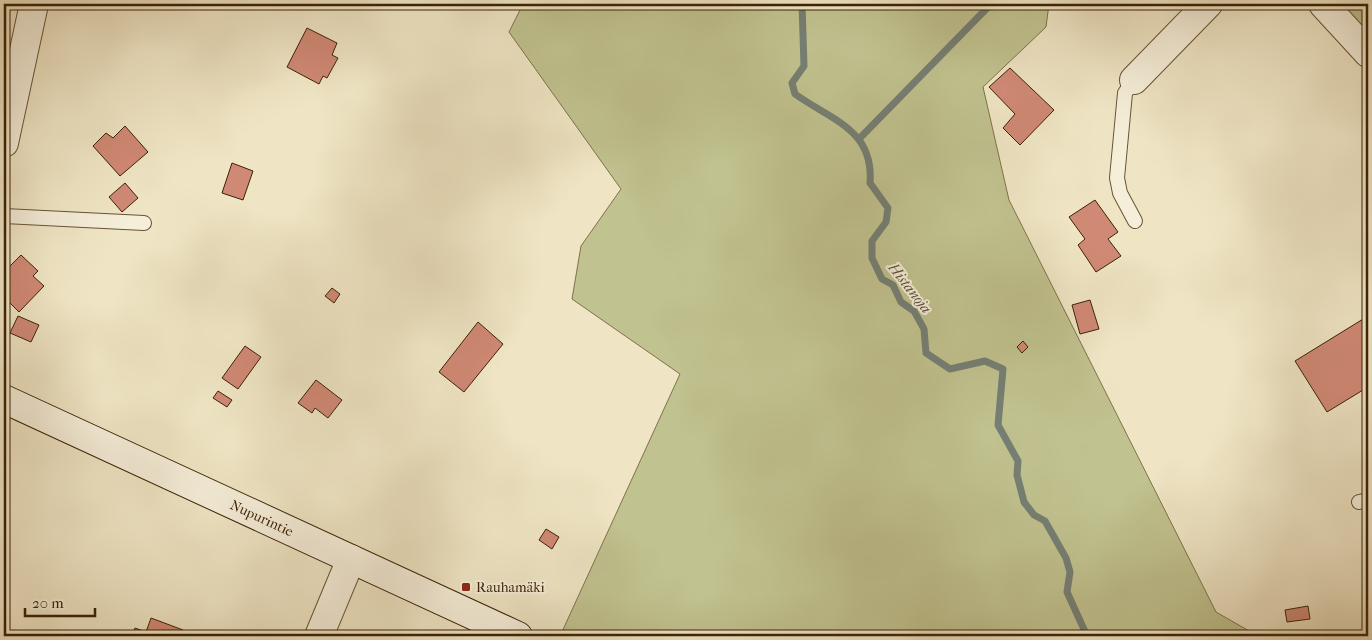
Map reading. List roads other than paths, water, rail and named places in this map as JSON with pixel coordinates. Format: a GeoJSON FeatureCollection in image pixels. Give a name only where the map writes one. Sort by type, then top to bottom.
{"type":"FeatureCollection","features":[{"type":"Feature","properties":{"kind":"main road"},"geometry":{"type":"LineString","coordinates":[[4,144],[34,4]]}},
{"type":"Feature","properties":{"kind":"main road"},"geometry":{"type":"LineString","coordinates":[[1134,80],[1208,4]]}},
{"type":"Feature","properties":{"kind":"main road"},"geometry":{"type":"LineString","coordinates":[[1323,4],[1368,53]]}},
{"type":"Feature","properties":{"kind":"main road","name":"Nupurintie"},"geometry":{"type":"LineString","coordinates":[[4,399],[518,636]]}},
{"type":"Feature","properties":{"kind":"main road"},"geometry":{"type":"LineString","coordinates":[[320,636],[351,559]]}},
{"type":"Feature","properties":{"kind":"lane"},"geometry":{"type":"LineString","coordinates":[[1134,80],[1125,93],[1117,178],[1120,193],[1135,221]]}},
{"type":"Feature","properties":{"kind":"lane"},"geometry":{"type":"LineString","coordinates":[[4,216],[144,223]]}},
{"type":"Feature","properties":{"kind":"waterway","name":"Histanoja"},"geometry":{"type":"LineString","coordinates":[[802,4],[804,66],[792,83],[795,94],[848,128],[858,138],[865,150],[869,165],[870,183],[888,208],[886,222],[872,241],[872,258],[882,279],[893,285],[901,302],[914,311],[924,329],[926,353],[950,369],[985,361],[1003,369],[998,425],[1018,461],[1017,475],[1024,502],[1034,515],[1045,521],[1066,558],[1070,572],[1067,592],[1087,636]]}},
{"type":"Feature","properties":{"kind":"waterway"},"geometry":{"type":"LineString","coordinates":[[860,138],[991,4]]}},
{"type":"Feature","properties":{"kind":"place","name":"Rauhamäki"},"geometry":{"type":"Point","coordinates":[466,587]}}]}
